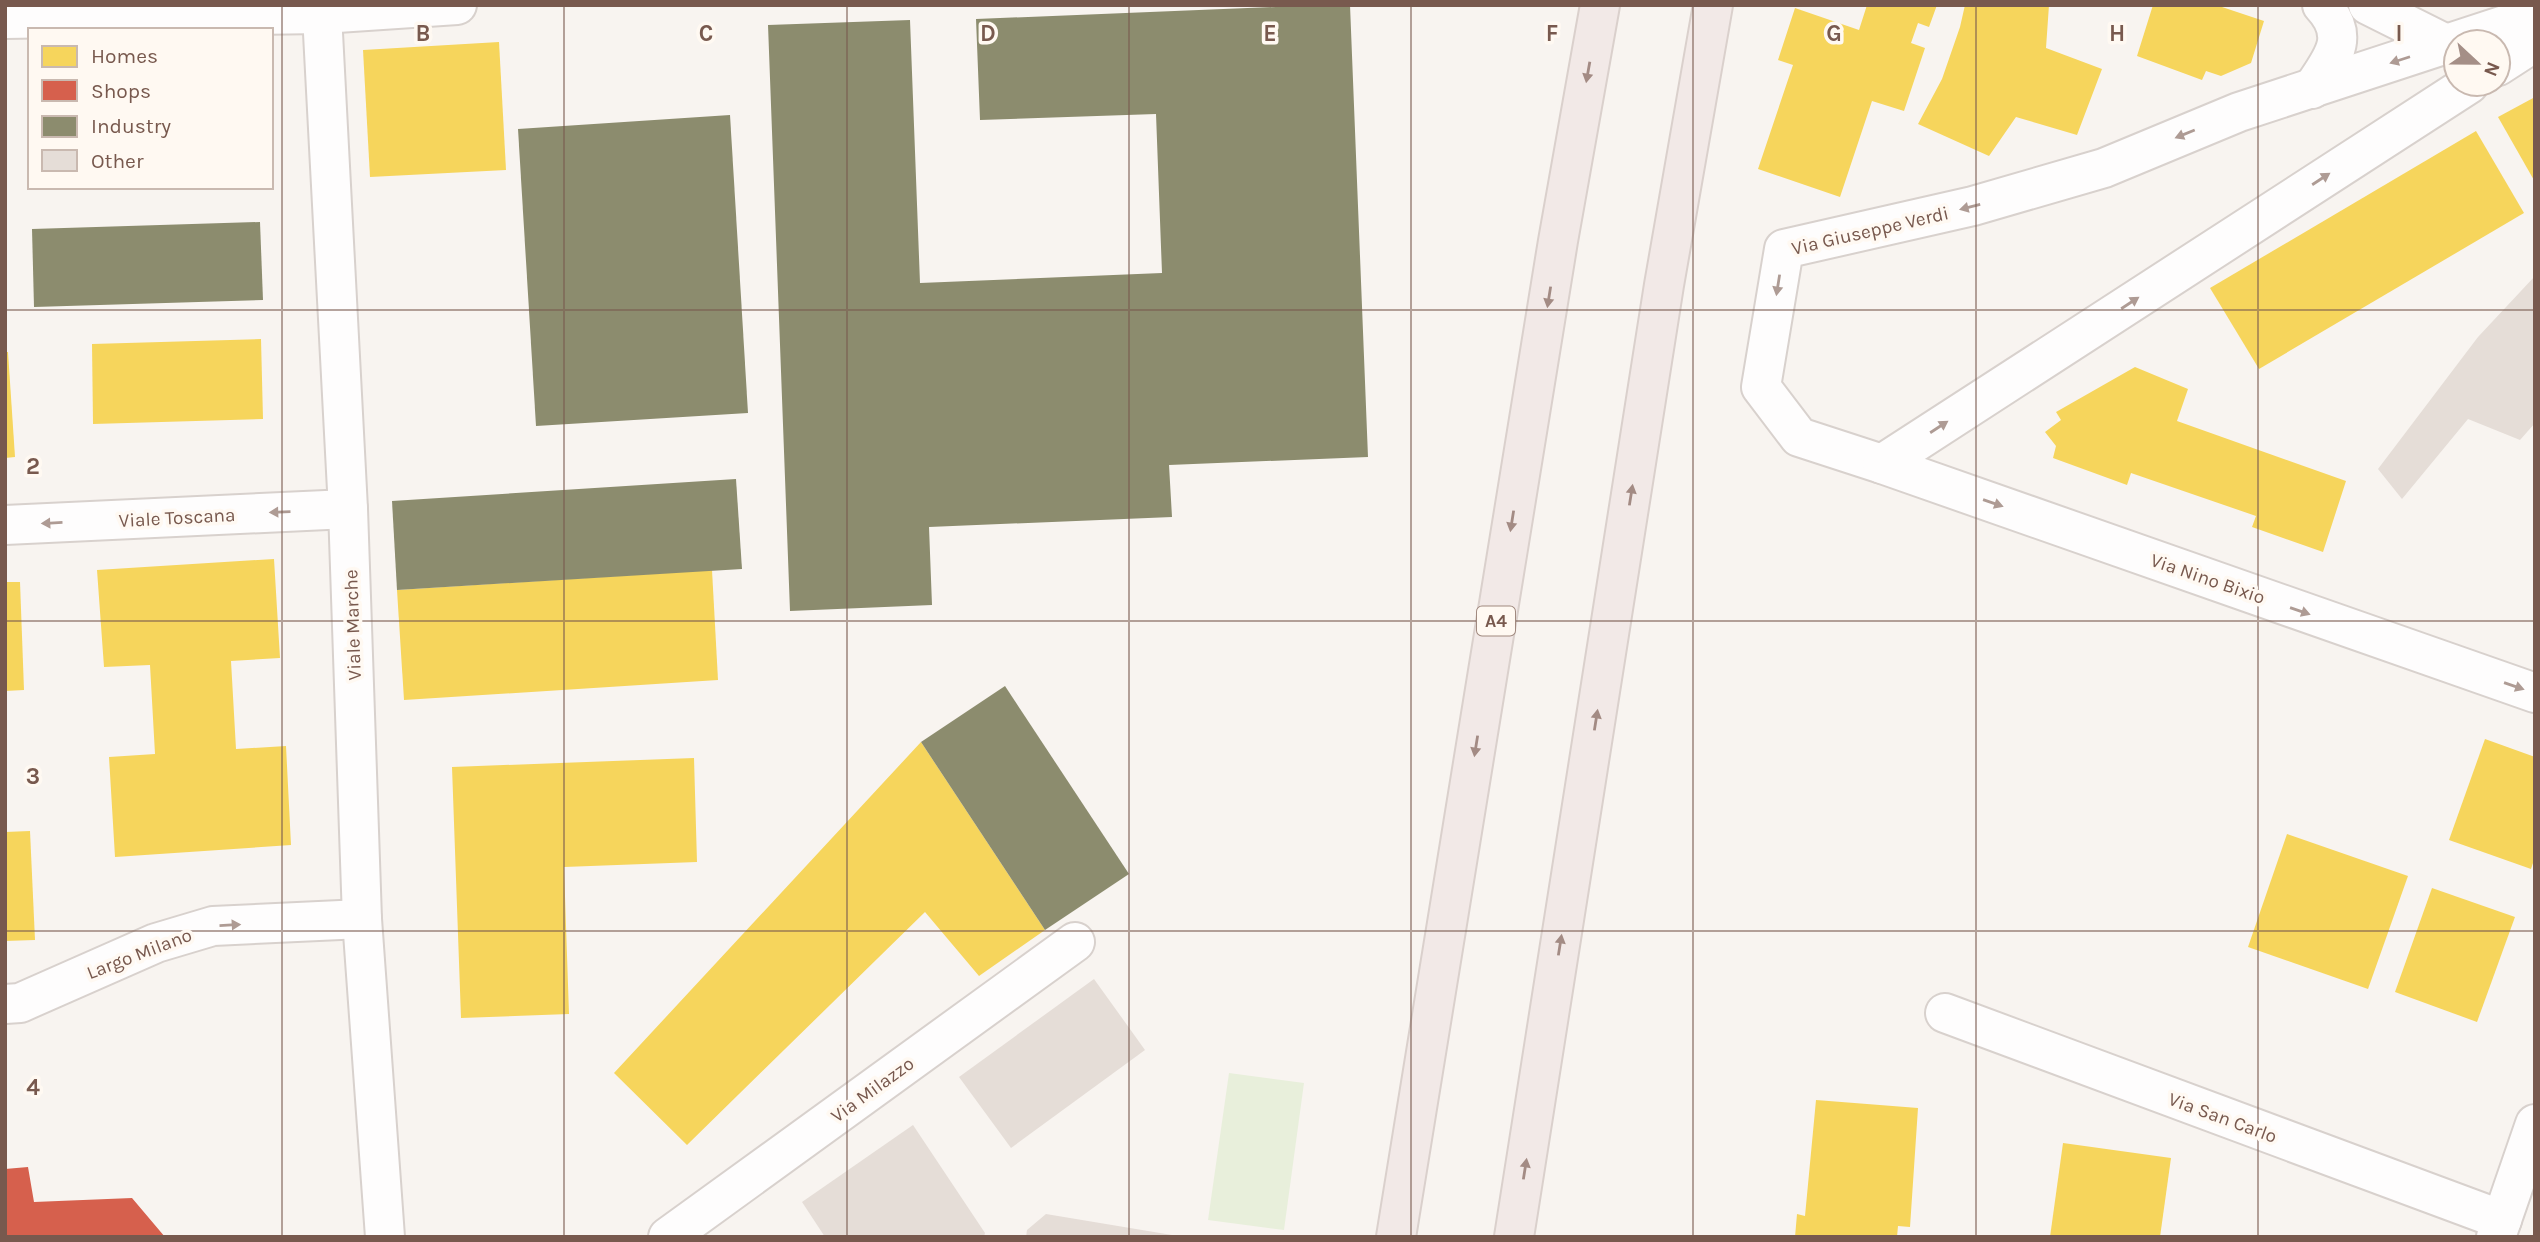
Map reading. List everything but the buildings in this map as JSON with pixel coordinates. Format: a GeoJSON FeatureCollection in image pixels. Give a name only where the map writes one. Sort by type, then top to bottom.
{"type":"FeatureCollection","features":[{"type":"Feature","properties":{"kind":"highway","name":"A4"},"geometry":{"type":"LineString","coordinates":[[1396,1237],[1558,241],[1600,5]]}},
{"type":"Feature","properties":{"kind":"highway"},"geometry":{"type":"LineString","coordinates":[[1514,1237],[1664,285],[1713,5]]}},
{"type":"Feature","properties":{"kind":"street"},"geometry":{"type":"LineString","coordinates":[[5,19],[322,14],[457,5]]}},
{"type":"Feature","properties":{"kind":"street"},"geometry":{"type":"LineString","coordinates":[[2312,89],[2333,57],[2338,42],[2335,23],[2322,5]]}},
{"type":"Feature","properties":{"kind":"street"},"geometry":{"type":"LineString","coordinates":[[2368,5],[2442,42]]}},
{"type":"Feature","properties":{"kind":"street","name":"Viale Marche"},"geometry":{"type":"LineString","coordinates":[[322,14],[348,509],[362,919],[385,1237]]}},
{"type":"Feature","properties":{"kind":"street","name":"Via Giuseppe Verdi"},"geometry":{"type":"LineString","coordinates":[[2497,28],[2535,15]]}},
{"type":"Feature","properties":{"kind":"street"},"geometry":{"type":"LineString","coordinates":[[2512,57],[2535,42]]}},
{"type":"Feature","properties":{"kind":"street","name":"Via Giuseppe Verdi"},"geometry":{"type":"LineString","coordinates":[[1882,464],[1799,437],[1761,387],[1784,249],[1973,206],[2104,168],[2239,112],[2442,47]]}},
{"type":"Feature","properties":{"kind":"street"},"geometry":{"type":"LineString","coordinates":[[1882,464],[2447,98]]}},
{"type":"Feature","properties":{"kind":"street","name":"Via Nino Bixio"},"geometry":{"type":"LineString","coordinates":[[1882,464],[2535,693]]}},
{"type":"Feature","properties":{"kind":"street","name":"Viale Toscana"},"geometry":{"type":"LineString","coordinates":[[5,525],[348,509]]}},
{"type":"Feature","properties":{"kind":"street","name":"Largo Milano"},"geometry":{"type":"LineString","coordinates":[[5,1004],[20,1003],[156,943],[213,926],[362,919]]}},
{"type":"Feature","properties":{"kind":"street","name":"Via Milazzo"},"geometry":{"type":"LineString","coordinates":[[668,1237],[1075,942]]}},
{"type":"Feature","properties":{"kind":"street","name":"Via San Carlo"},"geometry":{"type":"LineString","coordinates":[[1945,1013],[2499,1228],[2535,1124]]}},
{"type":"Feature","properties":{"kind":"green space"},"geometry":{"type":"Polygon","coordinates":[[[1229,1073],[1304,1083],[1284,1230],[1208,1220],[1229,1073]]]}}]}
